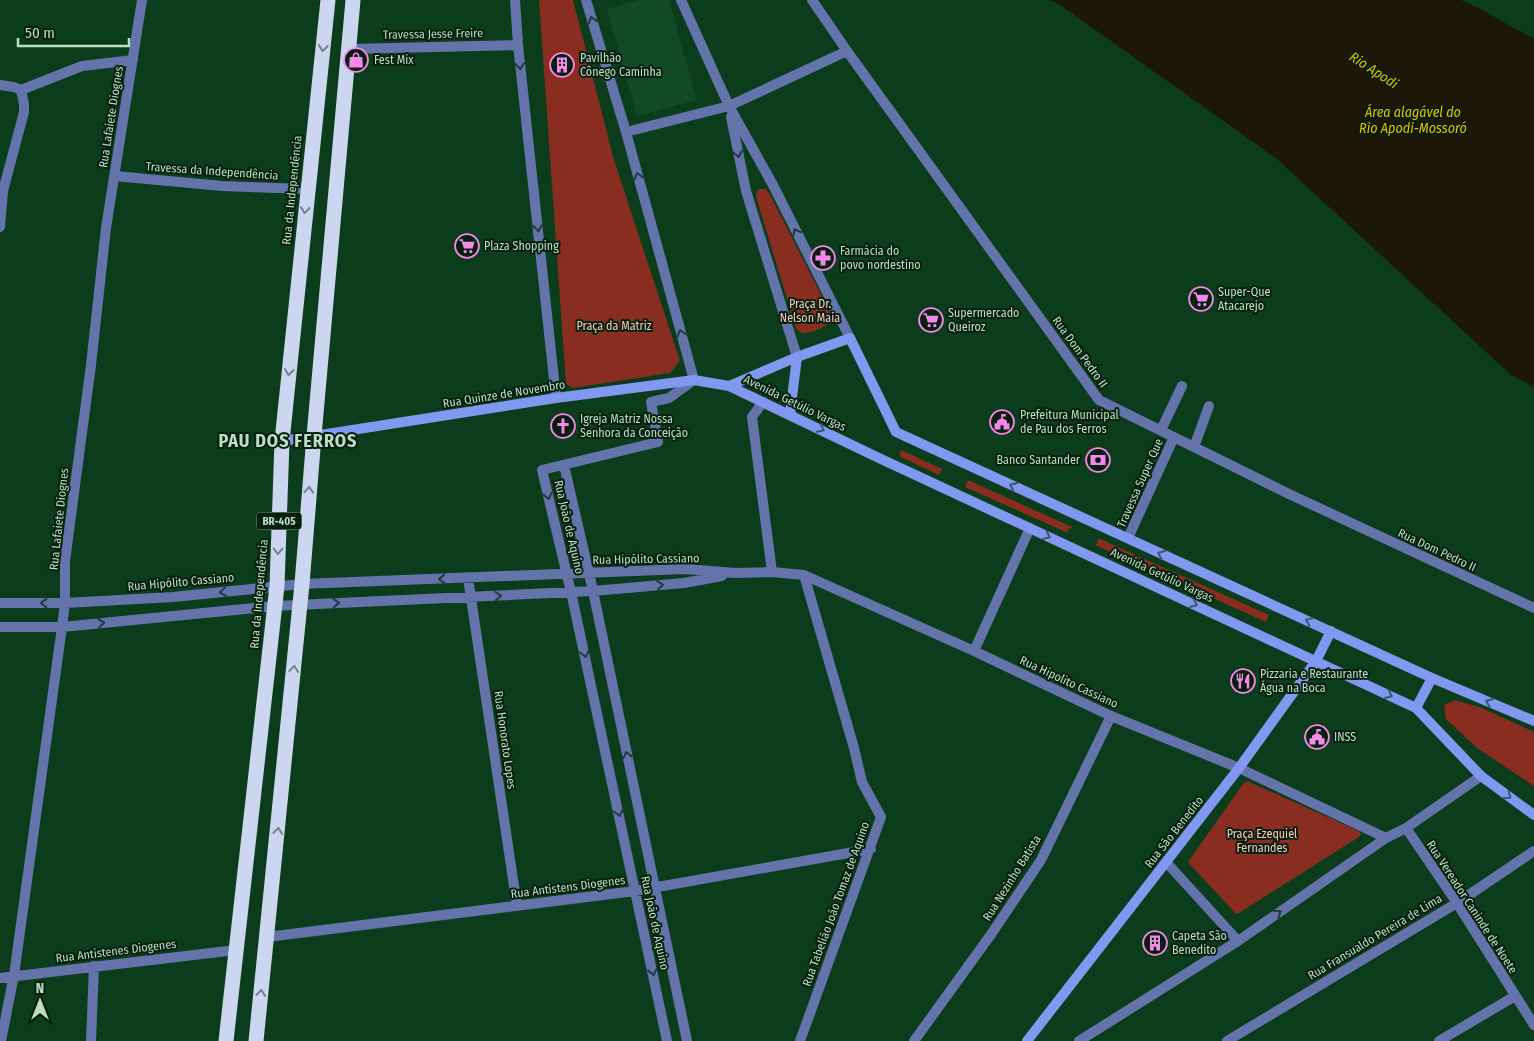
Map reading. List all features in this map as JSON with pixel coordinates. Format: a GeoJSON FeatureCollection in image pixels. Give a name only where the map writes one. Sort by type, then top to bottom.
{"type":"FeatureCollection","features":[{"type":"Feature","properties":{"kind":"highway","name":"Rua da Independência"},"geometry":{"type":"LineString","coordinates":[[226,1041],[277,586],[282,441],[328,0]]}},
{"type":"Feature","properties":{"kind":"highway","name":"BR-405"},"geometry":{"type":"LineString","coordinates":[[256,1041],[302,584],[353,0]]}},
{"type":"Feature","properties":{"kind":"main road","name":"Avenida Getúlio Vargas"},"geometry":{"type":"LineString","coordinates":[[729,386],[796,357],[850,338],[896,432],[1432,678],[1534,721]]}},
{"type":"Feature","properties":{"kind":"main road"},"geometry":{"type":"LineString","coordinates":[[790,414],[796,357]]}},
{"type":"Feature","properties":{"kind":"main road","name":"Rua Quinze de Novembro"},"geometry":{"type":"LineString","coordinates":[[282,441],[556,398],[694,380],[729,386]]}},
{"type":"Feature","properties":{"kind":"main road","name":"Avenida Getúlio Vargas"},"geometry":{"type":"LineString","coordinates":[[729,386],[1416,708],[1481,776],[1534,815]]}},
{"type":"Feature","properties":{"kind":"main road","name":"Rua São Benedito"},"geometry":{"type":"LineString","coordinates":[[1028,1041],[1239,768],[1316,661],[1331,631]]}},
{"type":"Feature","properties":{"kind":"main road"},"geometry":{"type":"LineString","coordinates":[[1416,708],[1432,678]]}},
{"type":"Feature","properties":{"kind":"street","name":"Rua Lafaiete Diognes"},"geometry":{"type":"LineString","coordinates":[[1,1041],[14,975],[62,627],[65,561],[106,228],[142,0]]}},
{"type":"Feature","properties":{"kind":"street"},"geometry":{"type":"LineString","coordinates":[[515,0],[518,45],[556,398]]}},
{"type":"Feature","properties":{"kind":"street"},"geometry":{"type":"LineString","coordinates":[[564,465],[658,442],[651,402],[669,398],[694,380],[626,132],[586,0]]}},
{"type":"Feature","properties":{"kind":"street"},"geometry":{"type":"LineString","coordinates":[[681,0],[729,106],[773,185],[850,338]]}},
{"type":"Feature","properties":{"kind":"street","name":"Rua Dom Pedro II"},"geometry":{"type":"LineString","coordinates":[[812,0],[1099,400],[1289,494],[1534,608]]}},
{"type":"Feature","properties":{"kind":"street","name":"Travessa Jesse Freire"},"geometry":{"type":"LineString","coordinates":[[349,49],[518,45]]}},
{"type":"Feature","properties":{"kind":"street"},"geometry":{"type":"LineString","coordinates":[[626,132],[729,106],[847,50]]}},
{"type":"Feature","properties":{"kind":"street"},"geometry":{"type":"LineString","coordinates":[[0,85],[21,90],[82,66],[133,60]]}},
{"type":"Feature","properties":{"kind":"street"},"geometry":{"type":"LineString","coordinates":[[0,227],[3,192],[24,112],[21,90]]}},
{"type":"Feature","properties":{"kind":"street"},"geometry":{"type":"LineString","coordinates":[[729,106],[746,191],[796,357]]}},
{"type":"Feature","properties":{"kind":"street","name":"Travessa da Independência"},"geometry":{"type":"LineString","coordinates":[[115,176],[222,186],[307,189]]}},
{"type":"Feature","properties":{"kind":"street"},"geometry":{"type":"LineString","coordinates":[[1161,430],[1182,386]]}},
{"type":"Feature","properties":{"kind":"street"},"geometry":{"type":"LineString","coordinates":[[763,402],[752,417],[772,572]]}},
{"type":"Feature","properties":{"kind":"street"},"geometry":{"type":"LineString","coordinates":[[1194,447],[1209,406]]}},
{"type":"Feature","properties":{"kind":"street","name":"Travessa Super Que"},"geometry":{"type":"LineString","coordinates":[[1128,538],[1174,437]]}},
{"type":"Feature","properties":{"kind":"street","name":"Rua João de Aquino"},"geometry":{"type":"LineString","coordinates":[[667,1041],[571,592],[542,470],[564,465],[593,591],[687,1041]]}},
{"type":"Feature","properties":{"kind":"street"},"geometry":{"type":"LineString","coordinates":[[974,651],[1030,528]]}},
{"type":"Feature","properties":{"kind":"street","name":"Rua Hipólito Cassiano"},"geometry":{"type":"LineString","coordinates":[[0,603],[64,603],[174,597],[302,584],[588,572],[685,569],[736,573]]}},
{"type":"Feature","properties":{"kind":"street","name":"Rua Hipolito Cassiano"},"geometry":{"type":"LineString","coordinates":[[736,573],[772,572],[804,576],[974,651],[1111,716],[1239,768],[1386,838]]}},
{"type":"Feature","properties":{"kind":"street","name":"Rua Hipólito Cassiano"},"geometry":{"type":"LineString","coordinates":[[0,627],[62,627],[275,606],[593,591],[684,583],[736,573]]}},
{"type":"Feature","properties":{"kind":"street","name":"Rua Tabelião João Tomaz de Aquino"},"geometry":{"type":"LineString","coordinates":[[800,1041],[881,817],[862,782],[854,748],[804,576]]}},
{"type":"Feature","properties":{"kind":"street","name":"Rua Honorato Lopes"},"geometry":{"type":"LineString","coordinates":[[468,578],[517,906]]}},
{"type":"Feature","properties":{"kind":"street","name":"Rua Nezinho Batista"},"geometry":{"type":"LineString","coordinates":[[914,1041],[992,933],[1041,860],[1111,716]]}},
{"type":"Feature","properties":{"kind":"street"},"geometry":{"type":"LineString","coordinates":[[1079,1041],[1238,941],[1386,838],[1406,828],[1481,776]]}},
{"type":"Feature","properties":{"kind":"street","name":"Rua Vereador Caninde de Noete"},"geometry":{"type":"LineString","coordinates":[[1406,828],[1457,903],[1534,1024]]}},
{"type":"Feature","properties":{"kind":"street","name":"Rua Antistens Diogenes"},"geometry":{"type":"LineString","coordinates":[[267,937],[635,891],[871,848]]}},
{"type":"Feature","properties":{"kind":"street","name":"Rua Fransualdo Pereira de Lima"},"geometry":{"type":"LineString","coordinates":[[1227,1041],[1457,903],[1534,851]]}},
{"type":"Feature","properties":{"kind":"street"},"geometry":{"type":"LineString","coordinates":[[1166,862],[1238,941]]}},
{"type":"Feature","properties":{"kind":"street","name":"Rua Antistenes Diogenes"},"geometry":{"type":"LineString","coordinates":[[0,978],[236,950]]}},
{"type":"Feature","properties":{"kind":"street"},"geometry":{"type":"LineString","coordinates":[[91,1041],[94,966]]}},
{"type":"Feature","properties":{"kind":"street"},"geometry":{"type":"LineString","coordinates":[[1439,1041],[1515,996]]}},
{"type":"Feature","properties":{"kind":"shaded area"},"geometry":{"type":"Polygon","coordinates":[[[638,0],[669,0],[697,100],[637,116],[607,9],[638,0]]]}},
{"type":"Feature","properties":{"kind":"green space","name":"Praça da Matriz"},"geometry":{"type":"Polygon","coordinates":[[[539,0],[573,0],[614,160],[680,361],[670,373],[573,388],[566,384],[539,0]]]}},
{"type":"Feature","properties":{"kind":"green space","name":"Praça Dr. Nelson Maia"},"geometry":{"type":"Polygon","coordinates":[[[766,189],[769,193],[831,314],[833,319],[825,326],[807,333],[799,332],[796,328],[756,197],[757,191],[766,189]]]}},
{"type":"Feature","properties":{"kind":"green space"},"geometry":{"type":"Polygon","coordinates":[[[901,450],[942,469],[939,475],[899,456],[901,450]]]}},
{"type":"Feature","properties":{"kind":"green space"},"geometry":{"type":"Polygon","coordinates":[[[968,480],[1072,527],[1071,529],[1069,528],[1068,533],[965,487],[968,480]]]}},
{"type":"Feature","properties":{"kind":"green space"},"geometry":{"type":"Polygon","coordinates":[[[1098,538],[1269,615],[1266,622],[1095,545],[1098,538]]]}},
{"type":"Feature","properties":{"kind":"green space"},"geometry":{"type":"Polygon","coordinates":[[[1455,700],[1482,708],[1534,732],[1534,786],[1477,748],[1446,719],[1444,705],[1455,700]]]}},
{"type":"Feature","properties":{"kind":"green space","name":"Praça Ezequiel Fernandes"},"geometry":{"type":"Polygon","coordinates":[[[1247,781],[1359,831],[1361,834],[1236,914],[1188,862],[1247,781]]]}},
{"type":"Feature","properties":{"kind":"water","name":"Área alagável do Rio Apodi-Mossoró"},"geometry":{"type":"Polygon","coordinates":[[[1049,0],[1461,0],[1534,39],[1534,387],[1511,375],[1277,159],[1059,4],[1049,0]]]}},
{"type":"Feature","properties":{"kind":"place","name":"Fest Mix"},"geometry":{"type":"Point","coordinates":[356,60]}},
{"type":"Feature","properties":{"kind":"place","name":"Pavilhão Cônego Caminha"},"geometry":{"type":"Point","coordinates":[562,65]}},
{"type":"Feature","properties":{"kind":"place","name":"Plaza Shopping"},"geometry":{"type":"Point","coordinates":[467,246]}},
{"type":"Feature","properties":{"kind":"place","name":"Farmácia do povo nordestino"},"geometry":{"type":"Point","coordinates":[823,258]}},
{"type":"Feature","properties":{"kind":"place","name":"Super-Que Atacarejo"},"geometry":{"type":"Point","coordinates":[1201,299]}},
{"type":"Feature","properties":{"kind":"place","name":"Supermercado Queiroz"},"geometry":{"type":"Point","coordinates":[931,320]}},
{"type":"Feature","properties":{"kind":"place","name":"Prefeitura Municipal de Pau dos Ferros"},"geometry":{"type":"Point","coordinates":[1002,422]}},
{"type":"Feature","properties":{"kind":"place","name":"Igreja Matriz Nossa Senhora da Conceição"},"geometry":{"type":"Point","coordinates":[563,426]}},
{"type":"Feature","properties":{"kind":"place","name":"Banco Santander"},"geometry":{"type":"Point","coordinates":[1098,460]}},
{"type":"Feature","properties":{"kind":"place","name":"Pizzaria e Restaurante Água na Boca"},"geometry":{"type":"Point","coordinates":[1243,681]}},
{"type":"Feature","properties":{"kind":"place","name":"INSS"},"geometry":{"type":"Point","coordinates":[1317,737]}},
{"type":"Feature","properties":{"kind":"place","name":"Capeta São Benedito"},"geometry":{"type":"Point","coordinates":[1155,943]}},
{"type":"Feature","properties":{"kind":"district","name":"PAU DOS FERROS"},"geometry":{"type":"Point","coordinates":[288,441]}},
{"type":"Feature","properties":{"kind":"water label","name":"Rio Apodi"},"geometry":{"type":"Point","coordinates":[1374,70]}}]}
